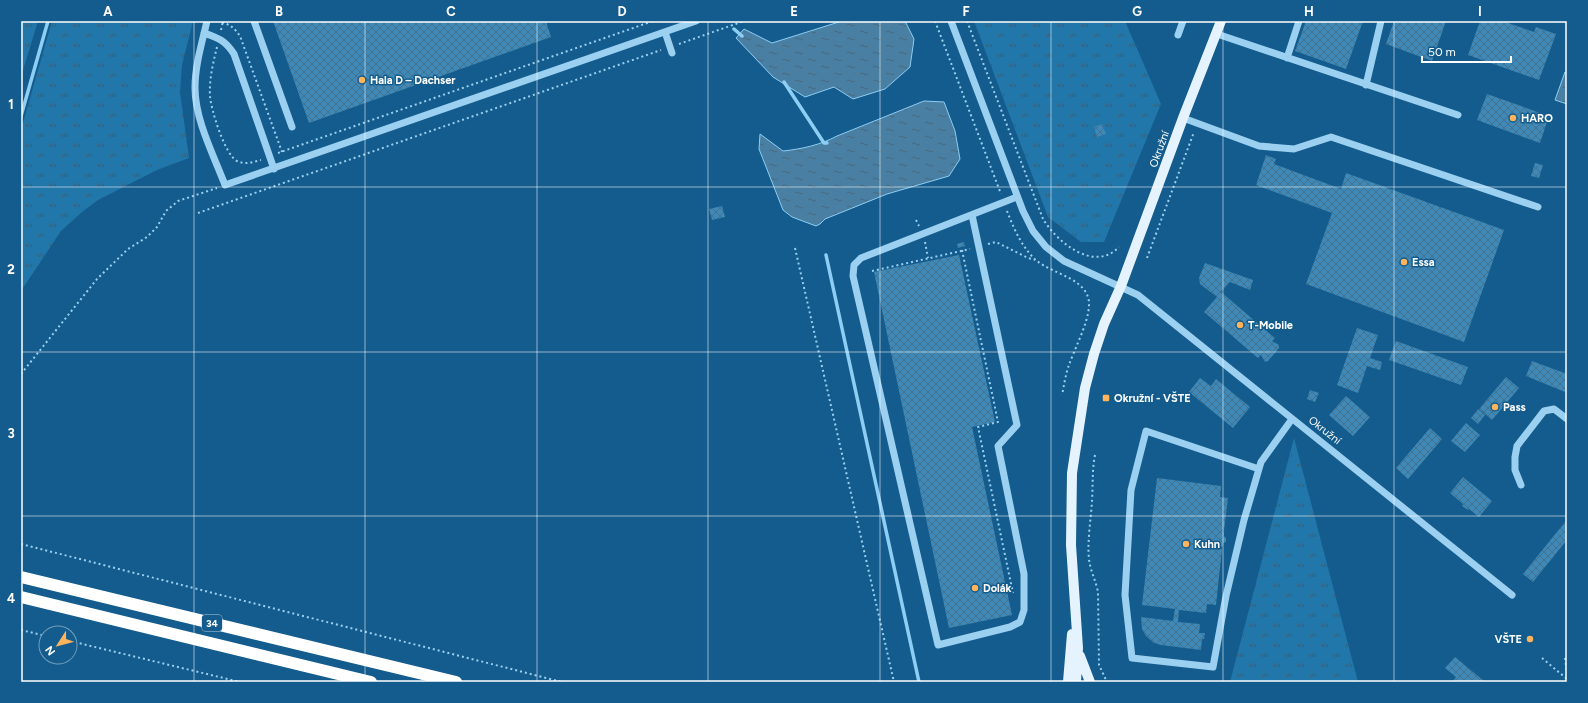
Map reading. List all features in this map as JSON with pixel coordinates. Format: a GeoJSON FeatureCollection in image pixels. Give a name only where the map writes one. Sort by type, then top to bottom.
{"type":"FeatureCollection","features":[{"type":"Feature","properties":{"kind":"highway","name":"34"},"geometry":{"type":"LineString","coordinates":[[21,577],[456,682]]}},
{"type":"Feature","properties":{"kind":"highway","name":"34"},"geometry":{"type":"LineString","coordinates":[[21,598],[371,682]]}},
{"type":"Feature","properties":{"kind":"main road","name":"Okružní"},"geometry":{"type":"LineString","coordinates":[[1076,682],[1078,648],[1071,545],[1072,473],[1085,388],[1104,324],[1121,286],[1183,118],[1221,21]]}},
{"type":"Feature","properties":{"kind":"main road"},"geometry":{"type":"LineString","coordinates":[[1068,682],[1074,600]]}},
{"type":"Feature","properties":{"kind":"main road","name":"Okružní"},"geometry":{"type":"LineString","coordinates":[[1078,648],[1090,682]]}},
{"type":"Feature","properties":{"kind":"street"},"geometry":{"type":"LineString","coordinates":[[207,21],[196,67],[195,90],[199,116],[225,186],[696,21]]}},
{"type":"Feature","properties":{"kind":"street"},"geometry":{"type":"LineString","coordinates":[[254,21],[292,127]]}},
{"type":"Feature","properties":{"kind":"street"},"geometry":{"type":"LineString","coordinates":[[951,21],[1017,197],[1033,231],[1046,247],[1064,261],[1121,286]]}},
{"type":"Feature","properties":{"kind":"street"},"geometry":{"type":"LineString","coordinates":[[1178,35],[1184,21]]}},
{"type":"Feature","properties":{"kind":"street"},"geometry":{"type":"LineString","coordinates":[[1287,58],[1299,21]]}},
{"type":"Feature","properties":{"kind":"street"},"geometry":{"type":"LineString","coordinates":[[1366,85],[1382,21]]}},
{"type":"Feature","properties":{"kind":"street"},"geometry":{"type":"LineString","coordinates":[[665,32],[671,50]]}},
{"type":"Feature","properties":{"kind":"street"},"geometry":{"type":"LineString","coordinates":[[204,33],[219,39],[228,45],[234,54],[274,169]]}},
{"type":"Feature","properties":{"kind":"street"},"geometry":{"type":"LineString","coordinates":[[1217,34],[1458,115]]}},
{"type":"Feature","properties":{"kind":"street"},"geometry":{"type":"LineString","coordinates":[[1183,118],[1259,146],[1294,149],[1330,137],[1538,207]]}},
{"type":"Feature","properties":{"kind":"street"},"geometry":{"type":"LineString","coordinates":[[972,215],[1018,425],[998,446],[1024,574],[1024,610],[1020,622],[1010,628],[938,645],[853,276],[854,265],[861,258],[1017,197]]}},
{"type":"Feature","properties":{"kind":"street","name":"Okružní"},"geometry":{"type":"LineString","coordinates":[[1121,286],[1138,295],[1512,595]]}},
{"type":"Feature","properties":{"kind":"street"},"geometry":{"type":"LineString","coordinates":[[1521,485],[1516,470],[1515,457],[1517,446],[1544,412],[1554,409],[1567,419]]}},
{"type":"Feature","properties":{"kind":"street"},"geometry":{"type":"LineString","coordinates":[[1259,469],[1146,431],[1131,490],[1125,595],[1132,658],[1213,667],[1244,520],[1259,469],[1261,462],[1292,419]]}},
{"type":"Feature","properties":{"kind":"path"},"geometry":{"type":"LineString","coordinates":[[282,152],[240,36],[236,29],[223,22],[210,79],[210,96],[213,111],[226,146],[231,155],[236,161],[252,163],[653,21]]}},
{"type":"Feature","properties":{"kind":"path"},"geometry":{"type":"LineString","coordinates":[[198,213],[671,50],[744,21]]}},
{"type":"Feature","properties":{"kind":"path"},"geometry":{"type":"LineString","coordinates":[[967,21],[1043,219],[1049,229],[1068,246],[1097,258],[1105,257],[1113,253],[1119,247]]}},
{"type":"Feature","properties":{"kind":"path"},"geometry":{"type":"LineString","coordinates":[[1147,258],[1197,123]]}},
{"type":"Feature","properties":{"kind":"path"},"geometry":{"type":"LineString","coordinates":[[21,374],[97,279],[128,249],[147,237],[157,227],[166,211],[178,201],[225,186]]}},
{"type":"Feature","properties":{"kind":"path"},"geometry":{"type":"LineString","coordinates":[[872,271],[996,242],[1028,258],[1036,260]]}},
{"type":"Feature","properties":{"kind":"path"},"geometry":{"type":"LineString","coordinates":[[795,248],[894,682]]}},
{"type":"Feature","properties":{"kind":"path"},"geometry":{"type":"LineString","coordinates":[[962,250],[998,422],[978,427],[1013,594]]}},
{"type":"Feature","properties":{"kind":"path"},"geometry":{"type":"LineString","coordinates":[[1095,455],[1092,474],[1093,494],[1089,554],[1090,565],[1096,580],[1098,592],[1099,665],[1107,682]]}},
{"type":"Feature","properties":{"kind":"path"},"geometry":{"type":"LineString","coordinates":[[21,544],[562,682]]}},
{"type":"Feature","properties":{"kind":"path"},"geometry":{"type":"LineString","coordinates":[[21,630],[38,634]]}},
{"type":"Feature","properties":{"kind":"path"},"geometry":{"type":"LineString","coordinates":[[78,643],[240,682]]}},
{"type":"Feature","properties":{"kind":"path"},"geometry":{"type":"LineString","coordinates":[[1542,658],[1567,679]]}},
{"type":"Feature","properties":{"kind":"path"},"geometry":{"type":"LineString","coordinates":[[1565,658],[1567,673]]}},
{"type":"Feature","properties":{"kind":"green space"},"geometry":{"type":"Polygon","coordinates":[[[21,21],[38,21],[21,77],[21,21]]]}},
{"type":"Feature","properties":{"kind":"green space"},"geometry":{"type":"Polygon","coordinates":[[[52,21],[193,21],[182,65],[180,92],[189,158],[157,170],[98,200],[82,212],[61,231],[21,291],[21,130],[52,21]]]}},
{"type":"Feature","properties":{"kind":"green space"},"geometry":{"type":"Polygon","coordinates":[[[974,21],[1125,21],[1161,104],[1104,242],[1081,242],[1048,217],[974,21]]]}},
{"type":"Feature","properties":{"kind":"green space"},"geometry":{"type":"Polygon","coordinates":[[[1294,438],[1358,682],[1230,682],[1294,438]]]}},
{"type":"Feature","properties":{"kind":"water"},"geometry":{"type":"Polygon","coordinates":[[[842,21],[905,21],[914,39],[910,67],[885,89],[853,99],[834,87],[805,97],[773,77],[736,38],[744,29],[772,43],[842,21]]]}},
{"type":"Feature","properties":{"kind":"water"},"geometry":{"type":"Polygon","coordinates":[[[1565,72],[1567,73],[1567,104],[1555,100],[1565,72]]]}},
{"type":"Feature","properties":{"kind":"water"},"geometry":{"type":"Polygon","coordinates":[[[924,101],[944,102],[955,131],[960,159],[949,176],[887,194],[825,219],[816,226],[792,217],[783,210],[759,149],[760,134],[783,151],[804,148],[824,142],[924,101]]]}},
{"type":"Feature","properties":{"kind":"building","name":"Hala D – Dachser"},"geometry":{"type":"Polygon","coordinates":[[[273,21],[546,21],[551,37],[309,123],[273,21]]]}},
{"type":"Feature","properties":{"kind":"building"},"geometry":{"type":"Polygon","coordinates":[[[1306,21],[1363,21],[1346,69],[1295,51],[1306,21]]]}},
{"type":"Feature","properties":{"kind":"building"},"geometry":{"type":"Polygon","coordinates":[[[1394,21],[1446,21],[1432,61],[1386,44],[1394,21]]]}},
{"type":"Feature","properties":{"kind":"building"},"geometry":{"type":"Polygon","coordinates":[[[1480,21],[1503,21],[1534,32],[1536,27],[1556,34],[1539,80],[1468,55],[1480,21]]]}},
{"type":"Feature","properties":{"kind":"building","name":"HARO"},"geometry":{"type":"Polygon","coordinates":[[[1487,94],[1549,116],[1540,143],[1477,120],[1487,94]]]}},
{"type":"Feature","properties":{"kind":"building"},"geometry":{"type":"Polygon","coordinates":[[[1102,124],[1106,134],[1097,137],[1094,127],[1102,124]]]}},
{"type":"Feature","properties":{"kind":"building","name":"Essa"},"geometry":{"type":"Polygon","coordinates":[[[1266,155],[1276,159],[1274,164],[1341,189],[1346,173],[1504,230],[1464,342],[1306,284],[1332,213],[1256,185],[1266,155]]]}},
{"type":"Feature","properties":{"kind":"building"},"geometry":{"type":"Polygon","coordinates":[[[1535,163],[1543,165],[1539,178],[1531,176],[1535,163]]]}},
{"type":"Feature","properties":{"kind":"building"},"geometry":{"type":"Polygon","coordinates":[[[722,206],[725,217],[712,220],[709,209],[722,206]]]}},
{"type":"Feature","properties":{"kind":"building"},"geometry":{"type":"Polygon","coordinates":[[[964,242],[965,246],[958,248],[957,244],[964,242]]]}},
{"type":"Feature","properties":{"kind":"building"},"geometry":{"type":"Polygon","coordinates":[[[959,255],[995,422],[972,427],[1012,615],[949,628],[874,272],[959,255]]]}},
{"type":"Feature","properties":{"kind":"building","name":"T-Mobile"},"geometry":{"type":"Polygon","coordinates":[[[1205,263],[1253,280],[1250,290],[1230,282],[1221,292],[1275,338],[1272,341],[1279,345],[1279,348],[1268,361],[1265,362],[1261,355],[1258,358],[1204,312],[1217,297],[1200,284],[1199,278],[1205,263]]]}},
{"type":"Feature","properties":{"kind":"building"},"geometry":{"type":"Polygon","coordinates":[[[1357,328],[1378,335],[1370,358],[1382,362],[1380,370],[1367,366],[1358,393],[1337,385],[1357,328]]]}},
{"type":"Feature","properties":{"kind":"building"},"geometry":{"type":"Polygon","coordinates":[[[1396,341],[1468,367],[1461,385],[1389,360],[1396,341]]]}},
{"type":"Feature","properties":{"kind":"building"},"geometry":{"type":"Polygon","coordinates":[[[1532,361],[1567,374],[1567,387],[1565,392],[1526,376],[1532,361]]]}},
{"type":"Feature","properties":{"kind":"building"},"geometry":{"type":"Polygon","coordinates":[[[1506,377],[1519,388],[1492,420],[1479,409],[1506,377]]]}},
{"type":"Feature","properties":{"kind":"building"},"geometry":{"type":"Polygon","coordinates":[[[1200,378],[1211,386],[1216,379],[1250,407],[1233,428],[1189,392],[1200,378]]]}},
{"type":"Feature","properties":{"kind":"building"},"geometry":{"type":"Polygon","coordinates":[[[1310,390],[1319,393],[1315,402],[1307,399],[1310,390]]]}},
{"type":"Feature","properties":{"kind":"building"},"geometry":{"type":"Polygon","coordinates":[[[1346,396],[1370,417],[1353,436],[1329,415],[1346,396]]]}},
{"type":"Feature","properties":{"kind":"building"},"geometry":{"type":"Polygon","coordinates":[[[1478,409],[1485,415],[1478,424],[1471,418],[1478,409]]]}},
{"type":"Feature","properties":{"kind":"building"},"geometry":{"type":"Polygon","coordinates":[[[1466,423],[1480,435],[1465,452],[1451,441],[1466,423]]]}},
{"type":"Feature","properties":{"kind":"building"},"geometry":{"type":"Polygon","coordinates":[[[1430,428],[1442,439],[1408,479],[1396,468],[1430,428]]]}},
{"type":"Feature","properties":{"kind":"building"},"geometry":{"type":"Polygon","coordinates":[[[1463,477],[1492,501],[1479,517],[1469,509],[1468,510],[1462,506],[1463,504],[1450,493],[1463,477]]]}},
{"type":"Feature","properties":{"kind":"building","name":"Kuhn"},"geometry":{"type":"Polygon","coordinates":[[[1157,478],[1221,486],[1220,497],[1228,498],[1224,531],[1222,530],[1226,538],[1226,542],[1219,548],[1222,549],[1216,605],[1207,604],[1206,613],[1179,610],[1178,622],[1200,624],[1199,633],[1205,633],[1204,639],[1202,639],[1201,650],[1154,643],[1146,636],[1142,629],[1141,617],[1173,621],[1175,609],[1142,605],[1157,478]]]}},
{"type":"Feature","properties":{"kind":"building"},"geometry":{"type":"Polygon","coordinates":[[[1565,522],[1567,523],[1567,542],[1566,541],[1533,582],[1523,574],[1565,522]]]}},
{"type":"Feature","properties":{"kind":"building"},"geometry":{"type":"Polygon","coordinates":[[[1455,657],[1484,681],[1452,682],[1456,677],[1445,668],[1455,657]]]}},
{"type":"Feature","properties":{"kind":"waterway"},"geometry":{"type":"LineString","coordinates":[[21,116],[48,21]]}},
{"type":"Feature","properties":{"kind":"waterway"},"geometry":{"type":"LineString","coordinates":[[734,29],[742,36]]}},
{"type":"Feature","properties":{"kind":"waterway"},"geometry":{"type":"LineString","coordinates":[[784,82],[824,143],[827,143]]}},
{"type":"Feature","properties":{"kind":"waterway"},"geometry":{"type":"LineString","coordinates":[[826,255],[919,682]]}},
{"type":"Feature","properties":{"kind":"place","name":"Hala D – Dachser"},"geometry":{"type":"Point","coordinates":[362,80]}},
{"type":"Feature","properties":{"kind":"place","name":"HARO"},"geometry":{"type":"Point","coordinates":[1513,118]}},
{"type":"Feature","properties":{"kind":"place","name":"Essa"},"geometry":{"type":"Point","coordinates":[1404,262]}},
{"type":"Feature","properties":{"kind":"place","name":"T-Mobile"},"geometry":{"type":"Point","coordinates":[1240,325]}},
{"type":"Feature","properties":{"kind":"place","name":"Okružní - VŠTE"},"geometry":{"type":"Point","coordinates":[1106,398]}},
{"type":"Feature","properties":{"kind":"place","name":"Pass"},"geometry":{"type":"Point","coordinates":[1495,407]}},
{"type":"Feature","properties":{"kind":"place","name":"Kuhn"},"geometry":{"type":"Point","coordinates":[1186,544]}},
{"type":"Feature","properties":{"kind":"place","name":"Dolák"},"geometry":{"type":"Point","coordinates":[975,588]}},
{"type":"Feature","properties":{"kind":"place","name":"VŠTE"},"geometry":{"type":"Point","coordinates":[1530,639]}}]}
